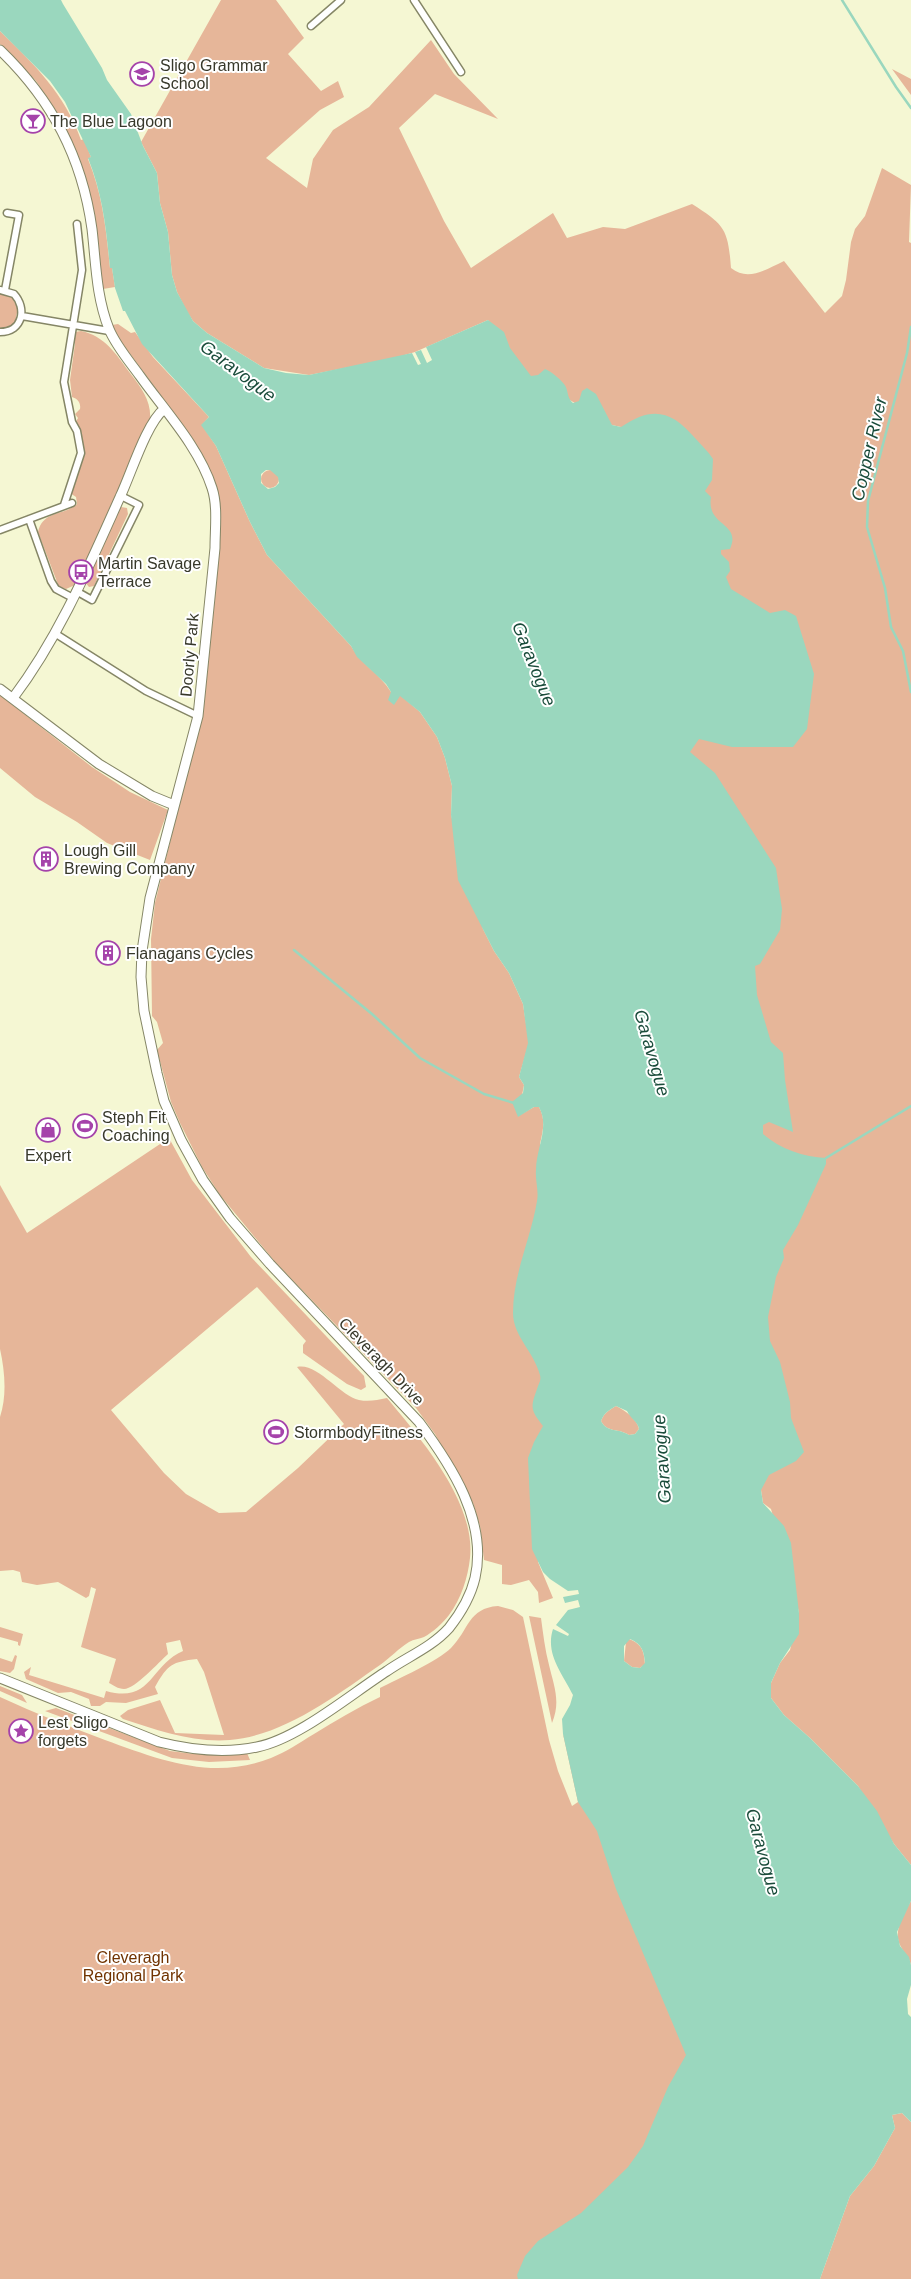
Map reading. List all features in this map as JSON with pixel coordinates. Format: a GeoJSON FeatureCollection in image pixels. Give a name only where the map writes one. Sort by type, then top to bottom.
{"type":"FeatureCollection","features":[{"type":"Feature","properties":{"kind":"street"},"geometry":{"type":"LineString","coordinates":[[311,26],[341,0]]}},
{"type":"Feature","properties":{"kind":"street"},"geometry":{"type":"LineString","coordinates":[[414,0],[461,72]]}},
{"type":"Feature","properties":{"kind":"street","name":"Doorly Park"},"geometry":{"type":"LineString","coordinates":[[0,50],[42,96],[56,118],[78,170],[90,218],[100,302],[109,331],[200,462],[212,489],[215,548],[198,716],[174,804]]}},
{"type":"Feature","properties":{"kind":"street"},"geometry":{"type":"LineString","coordinates":[[0,332],[12,330],[22,316],[19,300],[14,294],[2,290],[19,215],[7,213]]}},
{"type":"Feature","properties":{"kind":"street"},"geometry":{"type":"LineString","coordinates":[[64,506],[81,453],[81,446],[71,415],[64,382],[82,270],[77,224]]}},
{"type":"Feature","properties":{"kind":"street"},"geometry":{"type":"LineString","coordinates":[[22,316],[109,331]]}},
{"type":"Feature","properties":{"kind":"street"},"geometry":{"type":"LineString","coordinates":[[13,698],[56,634],[152,428],[164,409]]}},
{"type":"Feature","properties":{"kind":"street"},"geometry":{"type":"LineString","coordinates":[[29,519],[51,581],[56,589],[92,600],[139,505],[121,496]]}},
{"type":"Feature","properties":{"kind":"street"},"geometry":{"type":"LineString","coordinates":[[0,530],[72,503]]}},
{"type":"Feature","properties":{"kind":"street","name":"Doorly Park"},"geometry":{"type":"LineString","coordinates":[[56,634],[146,691],[198,716]]}},
{"type":"Feature","properties":{"kind":"street"},"geometry":{"type":"LineString","coordinates":[[0,689],[99,764],[152,796],[174,804]]}},
{"type":"Feature","properties":{"kind":"street","name":"Cleveragh Drive"},"geometry":{"type":"LineString","coordinates":[[0,1678],[159,1742],[183,1748],[204,1750],[258,1747],[301,1728],[438,1639],[458,1616],[475,1578],[477,1560],[475,1529],[469,1508],[436,1445],[419,1422],[276,1271],[230,1218],[203,1180],[181,1140],[164,1101],[144,1011],[141,978],[142,951],[150,898],[174,804]]}},
{"type":"Feature","properties":{"kind":"green space"},"geometry":{"type":"Polygon","coordinates":[[[221,0],[276,0],[304,38],[288,54],[321,91],[338,81],[344,97],[320,110],[266,158],[307,188],[313,159],[333,130],[369,107],[431,40],[454,74],[498,119],[435,94],[399,128],[444,221],[471,268],[553,213],[567,238],[603,227],[625,229],[692,204],[712,217],[723,229],[728,244],[731,268],[737,272],[751,274],[758,273],[784,261],[825,313],[842,296],[855,229],[865,216],[882,168],[911,185],[909,242],[911,243],[911,1865],[894,1844],[858,1786],[784,1715],[771,1698],[771,1683],[780,1663],[790,1650],[799,1613],[771,1509],[763,1503],[761,1490],[621,427],[612,425],[568,399],[531,383],[488,320],[415,352],[391,359],[309,375],[264,368],[207,333],[193,321],[177,292],[172,275],[168,232],[160,203],[157,173],[141,142],[221,0]]]}},
{"type":"Feature","properties":{"kind":"green space"},"geometry":{"type":"Polygon","coordinates":[[[0,31],[25,55],[47,81],[66,108],[81,140],[84,139],[91,157],[88,159],[100,199],[110,268],[112,268],[115,287],[103,289],[97,256],[97,231],[89,191],[59,115],[36,81],[0,44],[0,31]]]}},
{"type":"Feature","properties":{"kind":"green space"},"geometry":{"type":"Polygon","coordinates":[[[892,69],[911,79],[911,95],[892,69]]]}},
{"type":"Feature","properties":{"kind":"green space"},"geometry":{"type":"Polygon","coordinates":[[[0,293],[12,297],[18,308],[15,322],[10,327],[0,329],[0,293]]]}},
{"type":"Feature","properties":{"kind":"green space"},"geometry":{"type":"Polygon","coordinates":[[[118,324],[131,333],[135,332],[153,357],[209,417],[202,425],[216,446],[267,555],[391,692],[400,695],[420,712],[437,737],[445,758],[452,786],[451,815],[483,929],[494,951],[509,973],[523,1004],[529,1043],[519,1077],[524,1085],[518,1116],[534,1107],[539,1107],[543,1121],[540,1144],[561,1172],[538,1562],[553,1598],[539,1603],[538,1592],[529,1580],[511,1585],[502,1584],[502,1565],[484,1560],[480,1526],[473,1503],[435,1434],[416,1408],[276,1263],[220,1195],[202,1167],[171,1102],[157,1050],[163,1043],[157,1022],[152,1016],[151,939],[155,903],[201,717],[218,564],[220,513],[175,415],[117,336],[112,325],[118,324]]]}},
{"type":"Feature","properties":{"kind":"green space"},"geometry":{"type":"Polygon","coordinates":[[[81,331],[103,341],[120,359],[148,401],[150,422],[75,585],[66,589],[59,587],[38,532],[44,520],[77,504],[76,497],[70,493],[84,456],[82,455],[83,443],[75,423],[78,418],[75,414],[80,409],[80,405],[72,397],[70,380],[75,332],[81,331]]]}},
{"type":"Feature","properties":{"kind":"green space"},"geometry":{"type":"Polygon","coordinates":[[[270,470],[276,473],[279,479],[276,485],[270,488],[264,485],[261,479],[264,473],[270,470]]]}},
{"type":"Feature","properties":{"kind":"green space"},"geometry":{"type":"Polygon","coordinates":[[[121,507],[127,508],[128,514],[94,586],[89,587],[85,582],[121,507]]]}},
{"type":"Feature","properties":{"kind":"green space"},"geometry":{"type":"Polygon","coordinates":[[[0,695],[92,767],[130,792],[168,810],[150,860],[107,843],[77,822],[35,797],[0,768],[0,695]]]}},
{"type":"Feature","properties":{"kind":"green space"},"geometry":{"type":"Polygon","coordinates":[[[169,1138],[192,1180],[251,1257],[364,1376],[366,1387],[361,1390],[347,1384],[303,1353],[303,1345],[306,1341],[257,1287],[111,1410],[164,1473],[186,1494],[219,1513],[246,1512],[298,1468],[344,1424],[297,1367],[312,1369],[344,1392],[359,1400],[387,1398],[415,1432],[443,1472],[455,1493],[470,1537],[468,1573],[463,1588],[449,1615],[434,1630],[424,1637],[405,1644],[380,1665],[309,1712],[270,1731],[230,1740],[202,1740],[175,1735],[123,1719],[120,1716],[128,1710],[160,1700],[175,1733],[224,1735],[204,1672],[197,1659],[176,1663],[167,1669],[155,1687],[158,1694],[126,1703],[106,1702],[100,1706],[91,1706],[89,1699],[71,1692],[58,1693],[26,1679],[24,1672],[31,1667],[29,1675],[104,1698],[106,1691],[121,1694],[142,1688],[172,1657],[183,1651],[180,1640],[166,1643],[168,1654],[147,1675],[129,1688],[118,1688],[109,1683],[116,1659],[81,1647],[96,1589],[91,1587],[89,1596],[86,1598],[58,1582],[37,1585],[22,1582],[20,1572],[13,1570],[0,1571],[0,1417],[4,1401],[4,1384],[0,1349],[0,1185],[27,1233],[169,1138]]]}},
{"type":"Feature","properties":{"kind":"green space"},"geometry":{"type":"Polygon","coordinates":[[[616,1406],[627,1412],[636,1422],[639,1429],[635,1434],[629,1435],[610,1429],[601,1421],[609,1410],[616,1406]]]}},
{"type":"Feature","properties":{"kind":"green space","name":"Cleveragh Regional Park"},"geometry":{"type":"Polygon","coordinates":[[[498,1606],[513,1610],[523,1617],[549,1740],[558,1771],[572,1806],[578,1802],[563,1734],[707,2038],[566,2279],[0,2279],[0,1697],[92,1735],[166,1761],[207,1768],[249,1765],[282,1753],[380,1697],[380,1688],[417,1670],[445,1653],[457,1641],[475,1615],[488,1608],[498,1606]]]}},
{"type":"Feature","properties":{"kind":"green space"},"geometry":{"type":"Polygon","coordinates":[[[529,1616],[541,1618],[546,1653],[556,1694],[556,1708],[552,1723],[529,1616]]]}},
{"type":"Feature","properties":{"kind":"green space"},"geometry":{"type":"Polygon","coordinates":[[[0,1627],[23,1634],[20,1646],[18,1642],[0,1637],[0,1627]]]}},
{"type":"Feature","properties":{"kind":"green space"},"geometry":{"type":"Polygon","coordinates":[[[629,1639],[637,1643],[643,1652],[645,1664],[640,1668],[632,1667],[624,1661],[626,1642],[629,1639]]]}},
{"type":"Feature","properties":{"kind":"green space"},"geometry":{"type":"Polygon","coordinates":[[[15,1655],[17,1656],[14,1669],[10,1673],[0,1671],[0,1658],[12,1662],[15,1655]]]}},
{"type":"Feature","properties":{"kind":"green space"},"geometry":{"type":"Polygon","coordinates":[[[0,1686],[22,1695],[27,1703],[0,1691],[0,1686]]]}},
{"type":"Feature","properties":{"kind":"green space"},"geometry":{"type":"Polygon","coordinates":[[[56,1708],[170,1751],[194,1754],[247,1753],[250,1760],[209,1762],[172,1758],[45,1711],[56,1708]]]}},
{"type":"Feature","properties":{"kind":"green space"},"geometry":{"type":"Polygon","coordinates":[[[911,1901],[911,1965],[901,1947],[898,1929],[911,1901]]]}},
{"type":"Feature","properties":{"kind":"green space"},"geometry":{"type":"Polygon","coordinates":[[[902,2113],[911,2122],[911,2279],[820,2279],[850,2196],[874,2166],[895,2128],[892,2115],[902,2113]]]}},
{"type":"Feature","properties":{"kind":"water","name":"Garavogue"},"geometry":{"type":"Polygon","coordinates":[[[0,0],[61,0],[102,68],[107,80],[131,114],[143,146],[157,173],[160,203],[168,232],[172,275],[177,292],[193,321],[207,333],[264,368],[286,373],[309,375],[412,353],[418,365],[421,364],[415,352],[421,350],[427,363],[432,360],[426,347],[488,320],[504,332],[510,348],[531,376],[538,375],[545,369],[558,377],[567,389],[569,398],[573,403],[579,401],[582,391],[587,388],[596,394],[612,425],[621,427],[642,416],[661,414],[678,422],[686,429],[713,459],[712,480],[705,491],[711,497],[711,507],[714,514],[731,534],[730,549],[721,550],[721,554],[729,562],[730,571],[726,577],[731,589],[770,613],[785,610],[796,616],[814,674],[807,729],[793,747],[732,747],[699,739],[690,752],[715,773],[776,868],[782,909],[780,930],[760,964],[755,966],[757,995],[771,1042],[783,1053],[793,1132],[769,1122],[763,1125],[763,1134],[777,1144],[793,1151],[809,1156],[826,1158],[826,1164],[798,1225],[783,1250],[784,1258],[776,1277],[768,1317],[770,1341],[780,1362],[790,1402],[791,1418],[804,1452],[796,1461],[769,1475],[761,1490],[763,1503],[784,1526],[791,1543],[799,1613],[799,1634],[780,1663],[771,1683],[771,1698],[784,1715],[858,1786],[877,1811],[894,1844],[911,1865],[911,1901],[897,1932],[900,1946],[909,1957],[911,1965],[911,1985],[907,1999],[908,2014],[911,2017],[911,2122],[902,2113],[892,2115],[895,2128],[874,2166],[850,2196],[820,2279],[518,2279],[517,2275],[525,2256],[538,2241],[581,2213],[628,2167],[643,2146],[668,2087],[686,2055],[616,1889],[597,1831],[578,1802],[563,1734],[562,1719],[573,1695],[556,1663],[551,1647],[551,1638],[553,1629],[568,1636],[569,1634],[556,1625],[568,1610],[580,1607],[578,1600],[565,1603],[563,1597],[579,1594],[578,1590],[568,1591],[550,1579],[543,1572],[532,1549],[528,1458],[543,1426],[533,1411],[533,1403],[540,1382],[540,1376],[516,1329],[513,1313],[519,1270],[537,1201],[536,1174],[543,1123],[539,1107],[534,1107],[518,1117],[512,1102],[523,1093],[524,1085],[519,1077],[528,1043],[523,1004],[509,973],[494,951],[458,880],[451,815],[452,786],[445,758],[437,737],[420,712],[400,696],[394,705],[388,700],[391,692],[386,684],[357,657],[351,646],[267,555],[216,446],[201,425],[209,417],[142,344],[125,311],[123,311],[115,288],[112,268],[110,268],[100,199],[88,158],[91,157],[65,102],[50,81],[0,31],[0,0]],[[266,470],[261,474],[261,483],[268,489],[275,487],[279,483],[278,477],[270,470],[266,470]],[[616,1406],[607,1412],[601,1421],[606,1427],[629,1435],[635,1434],[639,1429],[627,1411],[616,1406]],[[630,1639],[624,1646],[624,1661],[632,1667],[640,1668],[645,1663],[640,1646],[630,1639]]]}},
{"type":"Feature","properties":{"kind":"waterway","name":"Copper River"},"geometry":{"type":"LineString","coordinates":[[842,0],[911,108]]}},
{"type":"Feature","properties":{"kind":"waterway","name":"Copper River"},"geometry":{"type":"LineString","coordinates":[[911,327],[907,353],[868,501],[867,527],[885,588],[891,627],[903,651],[911,692]]}},
{"type":"Feature","properties":{"kind":"waterway"},"geometry":{"type":"LineString","coordinates":[[294,950],[372,1014],[420,1058],[484,1094],[514,1103]]}},
{"type":"Feature","properties":{"kind":"waterway","name":"Copper River"},"geometry":{"type":"LineString","coordinates":[[826,1158],[911,1106]]}},
{"type":"Feature","properties":{"kind":"place","name":"Sligo Grammar School"},"geometry":{"type":"Point","coordinates":[142,74]}},
{"type":"Feature","properties":{"kind":"place","name":"The Blue Lagoon"},"geometry":{"type":"Point","coordinates":[33,121]}},
{"type":"Feature","properties":{"kind":"place","name":"Martin Savage Terrace"},"geometry":{"type":"Point","coordinates":[81,572]}},
{"type":"Feature","properties":{"kind":"place","name":"Lough Gill Brewing Company"},"geometry":{"type":"Point","coordinates":[46,859]}},
{"type":"Feature","properties":{"kind":"place","name":"Flanagans Cycles"},"geometry":{"type":"Point","coordinates":[108,953]}},
{"type":"Feature","properties":{"kind":"place","name":"Steph Fit Coaching"},"geometry":{"type":"Point","coordinates":[85,1126]}},
{"type":"Feature","properties":{"kind":"place","name":"Expert"},"geometry":{"type":"Point","coordinates":[48,1130]}},
{"type":"Feature","properties":{"kind":"place","name":"StormbodyFitness"},"geometry":{"type":"Point","coordinates":[276,1432]}},
{"type":"Feature","properties":{"kind":"place","name":"Lest Sligo forgets"},"geometry":{"type":"Point","coordinates":[21,1731]}}]}
